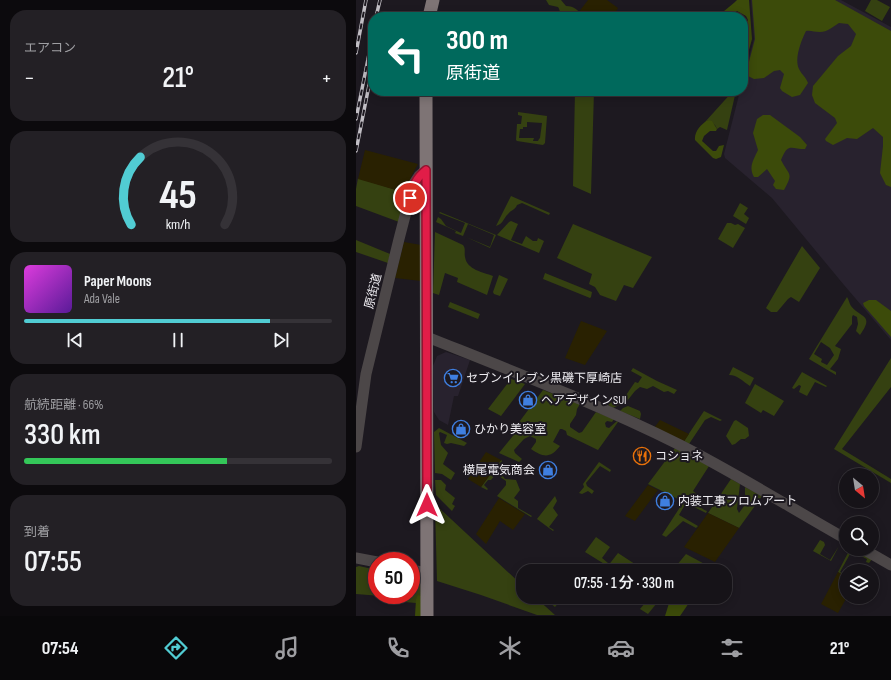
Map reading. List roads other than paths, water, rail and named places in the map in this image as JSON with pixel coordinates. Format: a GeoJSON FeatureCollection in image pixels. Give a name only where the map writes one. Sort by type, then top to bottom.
{"type":"FeatureCollection","features":[{"type":"Feature","properties":{"kind":"main road"},"geometry":{"type":"LineString","coordinates":[[430,12],[432,0]]}},
{"type":"Feature","properties":{"kind":"main road"},"geometry":{"type":"LineString","coordinates":[[426,96],[427,616]]}},
{"type":"Feature","properties":{"kind":"street","name":"原街道"},"geometry":{"type":"LineString","coordinates":[[356,447],[366,374],[394,259],[413,185],[418,176],[426,170]]}},
{"type":"Feature","properties":{"kind":"street"},"geometry":{"type":"LineString","coordinates":[[427,337],[586,401],[674,442],[714,462],[839,535]]}},
{"type":"Feature","properties":{"kind":"street"},"geometry":{"type":"LineString","coordinates":[[875,556],[891,565]]}},
{"type":"Feature","properties":{"kind":"street"},"geometry":{"type":"LineString","coordinates":[[356,558],[368,560]]}},
{"type":"Feature","properties":{"kind":"street"},"geometry":{"type":"LineString","coordinates":[[420,572],[427,573]]}},
{"type":"Feature","properties":{"kind":"railway"},"geometry":{"type":"LineString","coordinates":[[356,53],[366,0]]}},
{"type":"Feature","properties":{"kind":"railway"},"geometry":{"type":"LineString","coordinates":[[377,12],[380,0]]}},
{"type":"Feature","properties":{"kind":"railway"},"geometry":{"type":"LineString","coordinates":[[356,119],[368,59]]}},
{"type":"Feature","properties":{"kind":"railway"},"geometry":{"type":"LineString","coordinates":[[356,151],[368,90]]}},
{"type":"Feature","properties":{"kind":"place","name":"セブンイレブン黒磯下厚崎店"},"geometry":{"type":"Point","coordinates":[453,378]}},
{"type":"Feature","properties":{"kind":"place","name":"ヘアデザインSUI"},"geometry":{"type":"Point","coordinates":[528,400]}},
{"type":"Feature","properties":{"kind":"place","name":"ひかり美容室"},"geometry":{"type":"Point","coordinates":[461,429]}},
{"type":"Feature","properties":{"kind":"place","name":"コショネ"},"geometry":{"type":"Point","coordinates":[642,456]}},
{"type":"Feature","properties":{"kind":"place","name":"横尾電気商会"},"geometry":{"type":"Point","coordinates":[548,470]}},
{"type":"Feature","properties":{"kind":"place","name":"内装工事フロムアート"},"geometry":{"type":"Point","coordinates":[665,501]}}]}
